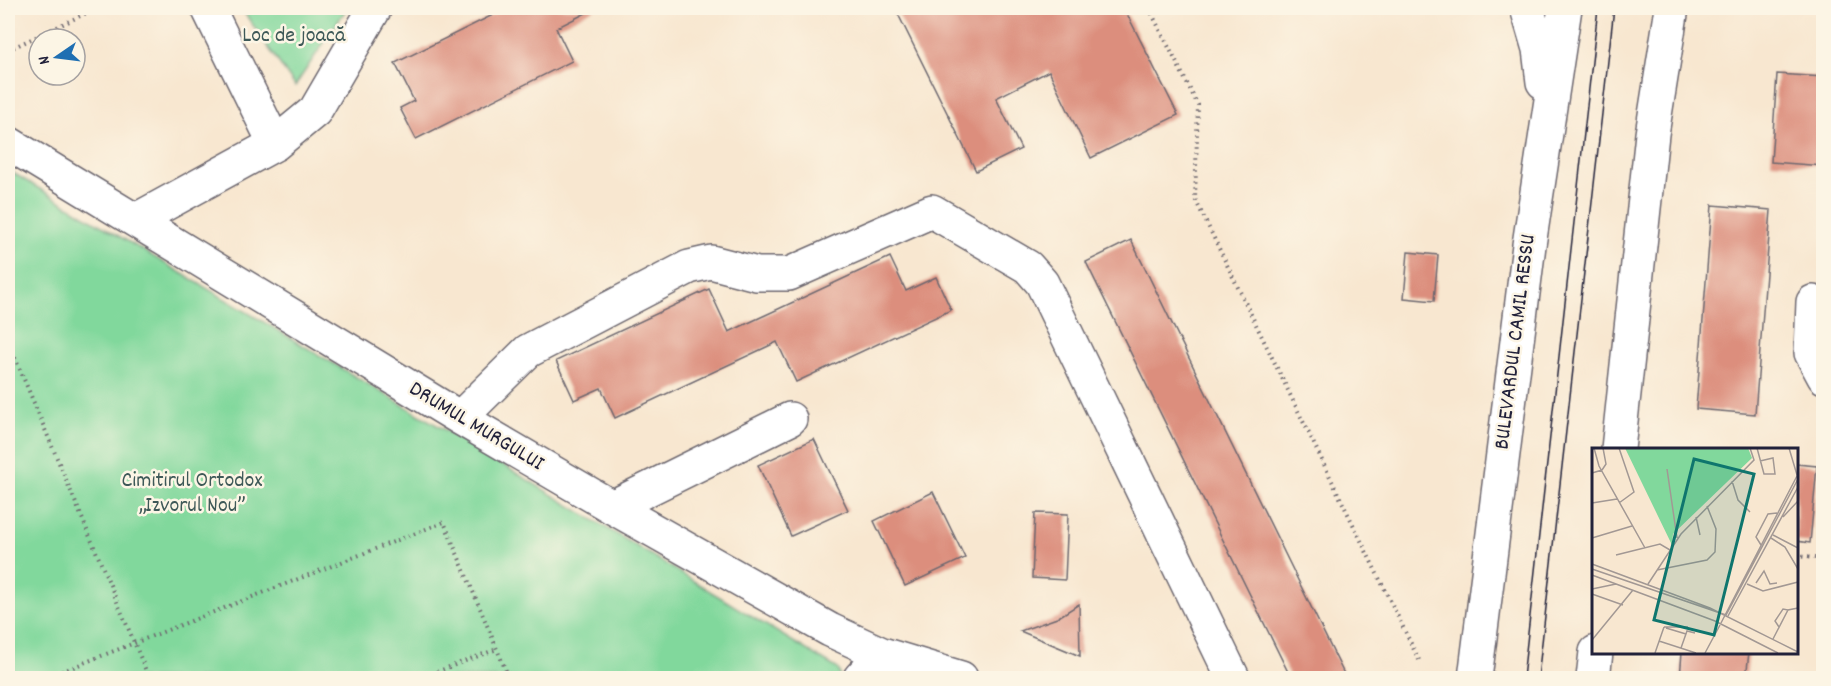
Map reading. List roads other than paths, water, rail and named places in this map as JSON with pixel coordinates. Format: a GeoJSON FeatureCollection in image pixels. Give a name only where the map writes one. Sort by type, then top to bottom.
{"type":"FeatureCollection","features":[{"type":"Feature","properties":{"kind":"street"},"geometry":{"type":"LineString","coordinates":[[208,8],[275,144]]}},
{"type":"Feature","properties":{"kind":"street"},"geometry":{"type":"LineString","coordinates":[[136,220],[275,144],[315,111],[375,8]]}},
{"type":"Feature","properties":{"kind":"street"},"geometry":{"type":"LineString","coordinates":[[1527,8],[1539,49],[1546,117]]}},
{"type":"Feature","properties":{"kind":"street","name":"BULEVARDUL CAMIL RESSU"},"geometry":{"type":"LineString","coordinates":[[1475,678],[1508,399],[1546,117],[1565,8]]}},
{"type":"Feature","properties":{"kind":"street"},"geometry":{"type":"LineString","coordinates":[[1618,448],[1652,134],[1672,8]]}},
{"type":"Feature","properties":{"kind":"street","name":"DRUMUL MURGULUI"},"geometry":{"type":"LineString","coordinates":[[8,143],[459,418],[830,630],[882,654],[960,678]]}},
{"type":"Feature","properties":{"kind":"street"},"geometry":{"type":"LineString","coordinates":[[459,418],[528,351],[689,267],[711,262],[757,274],[789,274],[932,211],[1028,267],[1042,283],[1233,678]]}},
{"type":"Feature","properties":{"kind":"street"},"geometry":{"type":"LineString","coordinates":[[1813,302],[1811,353],[1824,377]]}},
{"type":"Feature","properties":{"kind":"street"},"geometry":{"type":"LineString","coordinates":[[612,507],[790,419]]}},
{"type":"Feature","properties":{"kind":"street"},"geometry":{"type":"LineString","coordinates":[[1593,678],[1596,653]]}},
{"type":"Feature","properties":{"kind":"street"},"geometry":{"type":"LineString","coordinates":[[860,678],[882,654]]}},
{"type":"Feature","properties":{"kind":"tram line"},"geometry":{"type":"LineString","coordinates":[[1523,678],[1598,8]]}},
{"type":"Feature","properties":{"kind":"tram line"},"geometry":{"type":"LineString","coordinates":[[1538,678],[1614,8]]}},
{"type":"Feature","properties":{"kind":"park label","name":"Loc de joacă"},"geometry":{"type":"Point","coordinates":[294,36]}},
{"type":"Feature","properties":{"kind":"park label","name":"Cimitirul Ortodox „Izvorul Nou”"},"geometry":{"type":"Point","coordinates":[192,494]}}]}
